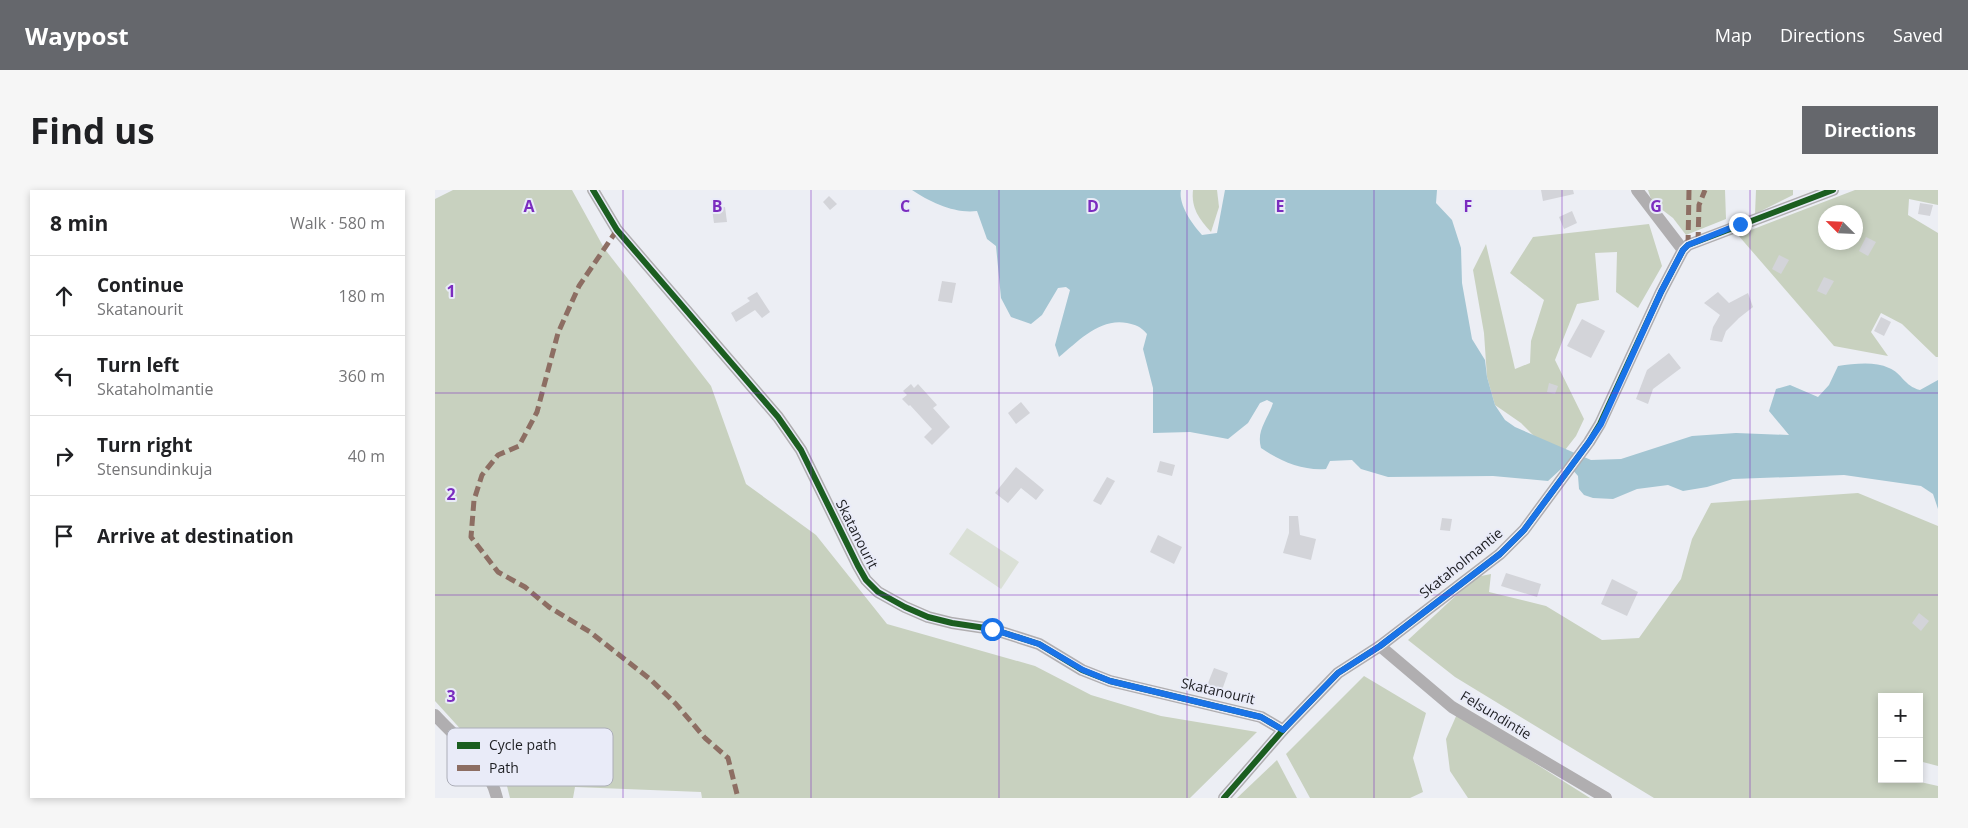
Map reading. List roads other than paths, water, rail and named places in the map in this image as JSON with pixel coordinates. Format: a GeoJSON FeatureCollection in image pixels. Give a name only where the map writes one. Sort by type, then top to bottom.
{"type":"FeatureCollection","features":[{"type":"Feature","properties":{"kind":"street","name":"Skatanourit"},"geometry":{"type":"LineString","coordinates":[[593,190],[617,230],[778,417],[801,450],[858,566],[866,580],[878,592],[928,617],[992,629],[1039,644],[1083,670],[1110,681],[1261,717],[1283,730]]}},
{"type":"Feature","properties":{"kind":"street"},"geometry":{"type":"LineString","coordinates":[[1637,190],[1683,250],[1688,245],[1740,224],[1833,190]]}},
{"type":"Feature","properties":{"kind":"street","name":"Skataholmantie"},"geometry":{"type":"LineString","coordinates":[[1224,798],[1283,730],[1338,673],[1380,646],[1500,554],[1524,530],[1601,424],[1661,292],[1683,250]]}},
{"type":"Feature","properties":{"kind":"street","name":"Felsundintie"},"geometry":{"type":"LineString","coordinates":[[1380,646],[1452,707],[1606,798]]}},
{"type":"Feature","properties":{"kind":"street"},"geometry":{"type":"LineString","coordinates":[[435,715],[447,728]]}},
{"type":"Feature","properties":{"kind":"street"},"geometry":{"type":"LineString","coordinates":[[493,786],[497,798]]}},
{"type":"Feature","properties":{"kind":"water"},"geometry":{"type":"Polygon","coordinates":[[[912,190],[1181,190],[1184,208],[1202,235],[1217,233],[1225,190],[1437,190],[1436,203],[1452,220],[1461,248],[1462,283],[1472,339],[1485,360],[1487,377],[1495,405],[1505,420],[1515,427],[1591,460],[1621,459],[1692,436],[1736,433],[1789,435],[1769,411],[1776,389],[1790,385],[1818,397],[1829,385],[1838,366],[1877,364],[1893,370],[1910,386],[1920,390],[1938,380],[1938,509],[1933,494],[1921,486],[1844,475],[1733,479],[1707,487],[1683,491],[1668,485],[1637,489],[1613,499],[1593,498],[1584,495],[1579,489],[1578,476],[1572,469],[1561,469],[1548,481],[1493,476],[1388,477],[1361,469],[1352,460],[1330,461],[1326,469],[1300,467],[1284,461],[1261,448],[1261,430],[1273,403],[1267,400],[1260,403],[1248,423],[1228,439],[1190,432],[1153,433],[1153,388],[1143,349],[1147,334],[1145,331],[1138,326],[1127,323],[1107,324],[1090,332],[1059,357],[1055,345],[1070,290],[1066,287],[1058,288],[1042,315],[1031,324],[1011,317],[1001,298],[996,246],[987,239],[977,211],[952,209],[927,199],[912,190]]]}}]}
